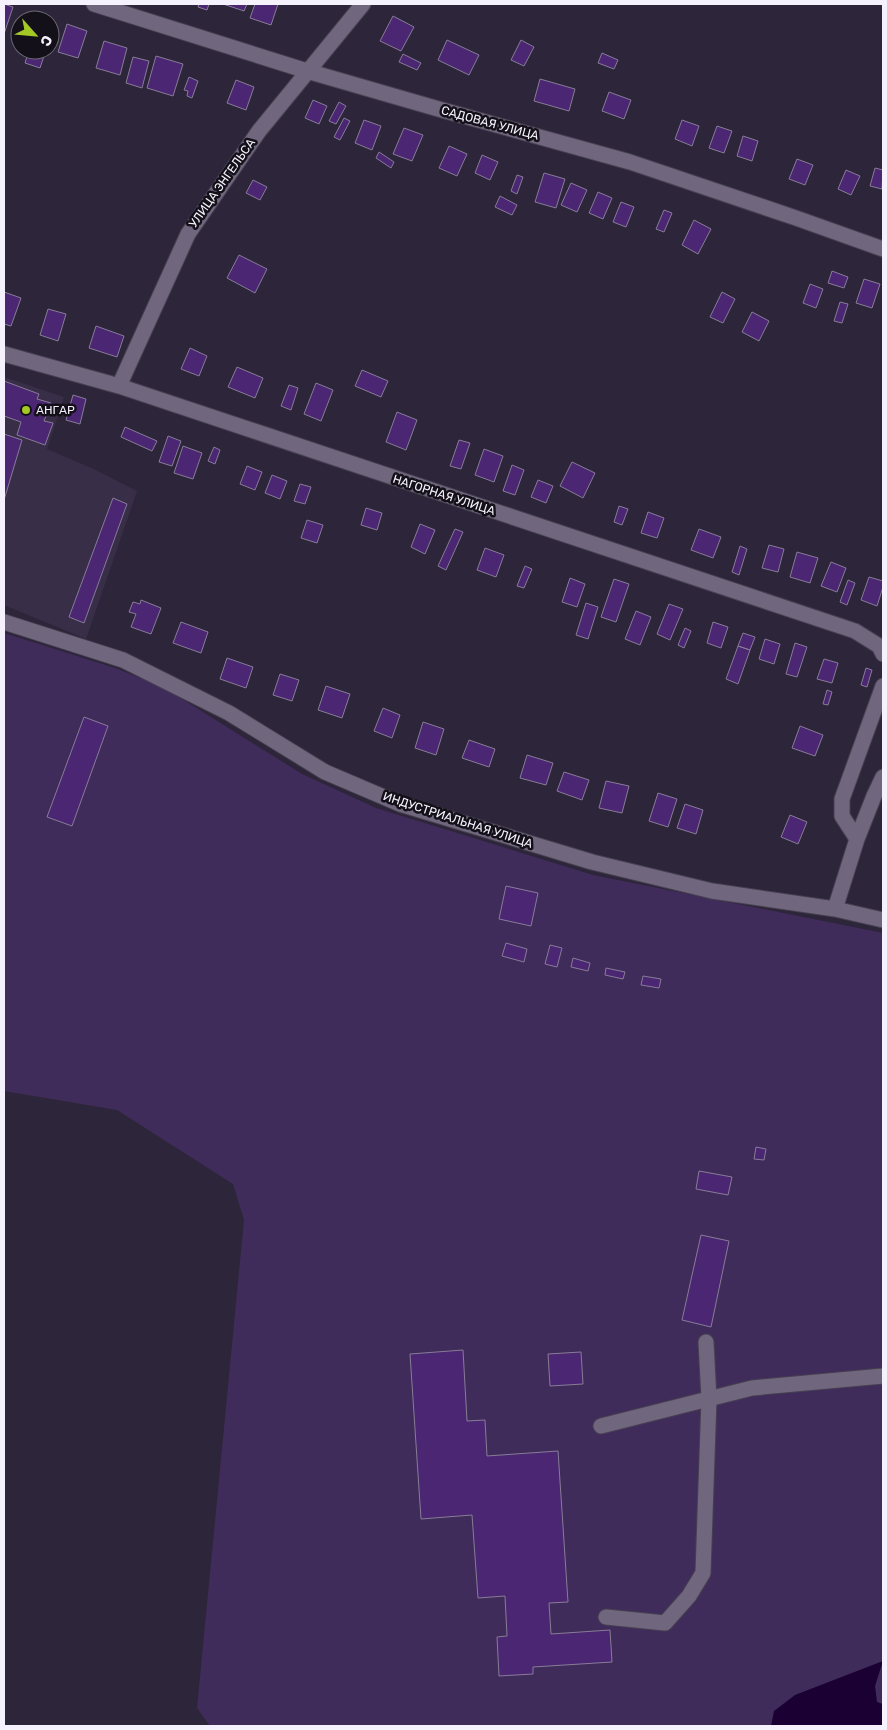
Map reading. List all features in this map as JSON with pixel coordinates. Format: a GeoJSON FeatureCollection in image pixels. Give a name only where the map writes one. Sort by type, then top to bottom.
{"type":"FeatureCollection","features":[{"type":"Feature","properties":{"kind":"street","name":"САДОВАЯ УЛИЦА"},"geometry":{"type":"LineString","coordinates":[[94,4],[307,71],[630,162],[883,249]]}},
{"type":"Feature","properties":{"kind":"street","name":"УЛИЦА ЭНГЕЛЬСА"},"geometry":{"type":"LineString","coordinates":[[119,386],[188,234],[259,131],[363,4]]}},
{"type":"Feature","properties":{"kind":"street","name":"НАГОРНАЯ УЛИЦА"},"geometry":{"type":"LineString","coordinates":[[4,354],[119,386],[286,440],[408,483],[855,631],[881,650]]}},
{"type":"Feature","properties":{"kind":"street","name":"ИНДУСТРИАЛЬНАЯ УЛИЦА"},"geometry":{"type":"LineString","coordinates":[[4,622],[123,660],[229,713],[325,772],[400,804],[601,864],[712,891],[835,909],[883,920]]}},
{"type":"Feature","properties":{"kind":"street"},"geometry":{"type":"LineString","coordinates":[[857,839],[842,816],[842,799],[883,686]]}},
{"type":"Feature","properties":{"kind":"street"},"geometry":{"type":"LineString","coordinates":[[835,909],[857,839],[883,777]]}},
{"type":"Feature","properties":{"kind":"street"},"geometry":{"type":"LineString","coordinates":[[606,1617],[665,1623],[689,1596],[703,1573],[710,1399],[706,1342]]}},
{"type":"Feature","properties":{"kind":"street"},"geometry":{"type":"LineString","coordinates":[[601,1426],[752,1388],[883,1376]]}},
{"type":"Feature","properties":{"kind":"shaded area"},"geometry":{"type":"Polygon","coordinates":[[[4,377],[64,397],[47,449],[96,470],[137,491],[86,639],[4,605],[4,377]]]}},
{"type":"Feature","properties":{"kind":"shaded area"},"geometry":{"type":"Polygon","coordinates":[[[4,633],[115,668],[163,687],[302,774],[376,808],[593,875],[883,933],[883,1726],[210,1726],[197,1708],[244,1220],[233,1184],[117,1110],[4,1091],[4,633]]]}},
{"type":"Feature","properties":{"kind":"shaded area"},"geometry":{"type":"Polygon","coordinates":[[[883,1661],[875,1686],[877,1702],[883,1704],[883,1726],[771,1726],[774,1711],[795,1695],[883,1661]]]}},
{"type":"Feature","properties":{"kind":"building"},"geometry":{"type":"Polygon","coordinates":[[[4,4],[13,7],[10,10],[4,34],[4,4]]]}},
{"type":"Feature","properties":{"kind":"building"},"geometry":{"type":"Polygon","coordinates":[[[199,4],[209,4],[207,10],[198,7],[199,4]]]}},
{"type":"Feature","properties":{"kind":"building"},"geometry":{"type":"Polygon","coordinates":[[[223,4],[247,4],[244,11],[223,4]]]}},
{"type":"Feature","properties":{"kind":"building"},"geometry":{"type":"Polygon","coordinates":[[[255,4],[278,4],[271,25],[250,18],[255,4]]]}},
{"type":"Feature","properties":{"kind":"building"},"geometry":{"type":"Polygon","coordinates":[[[393,16],[414,27],[401,51],[380,41],[393,16]]]}},
{"type":"Feature","properties":{"kind":"building"},"geometry":{"type":"Polygon","coordinates":[[[67,24],[87,31],[78,58],[60,53],[60,46],[67,24]]]}},
{"type":"Feature","properties":{"kind":"building"},"geometry":{"type":"Polygon","coordinates":[[[447,40],[479,55],[469,75],[438,60],[447,40]]]}},
{"type":"Feature","properties":{"kind":"building"},"geometry":{"type":"Polygon","coordinates":[[[521,40],[534,47],[524,66],[511,60],[521,40]]]}},
{"type":"Feature","properties":{"kind":"building"},"geometry":{"type":"Polygon","coordinates":[[[104,41],[127,48],[120,75],[96,68],[104,41]]]}},
{"type":"Feature","properties":{"kind":"building"},"geometry":{"type":"Polygon","coordinates":[[[602,53],[618,60],[614,69],[598,63],[602,53]]]}},
{"type":"Feature","properties":{"kind":"building"},"geometry":{"type":"Polygon","coordinates":[[[403,54],[421,63],[417,70],[399,62],[403,54]]]}},
{"type":"Feature","properties":{"kind":"building"},"geometry":{"type":"Polygon","coordinates":[[[156,56],[183,64],[173,96],[147,88],[156,56]]]}},
{"type":"Feature","properties":{"kind":"building"},"geometry":{"type":"Polygon","coordinates":[[[133,57],[149,61],[142,88],[126,83],[133,57]]]}},
{"type":"Feature","properties":{"kind":"building"},"geometry":{"type":"Polygon","coordinates":[[[26,60],[43,60],[40,68],[25,63],[26,60]]]}},
{"type":"Feature","properties":{"kind":"building"},"geometry":{"type":"Polygon","coordinates":[[[189,77],[198,81],[192,98],[187,96],[188,91],[184,90],[189,77]]]}},
{"type":"Feature","properties":{"kind":"building"},"geometry":{"type":"Polygon","coordinates":[[[540,79],[575,89],[569,111],[534,101],[540,79]]]}},
{"type":"Feature","properties":{"kind":"building"},"geometry":{"type":"Polygon","coordinates":[[[236,80],[254,87],[246,110],[227,103],[236,80]]]}},
{"type":"Feature","properties":{"kind":"building"},"geometry":{"type":"Polygon","coordinates":[[[609,92],[631,100],[624,119],[602,111],[609,92]]]}},
{"type":"Feature","properties":{"kind":"building"},"geometry":{"type":"Polygon","coordinates":[[[313,100],[327,106],[319,124],[305,118],[313,100]]]}},
{"type":"Feature","properties":{"kind":"building"},"geometry":{"type":"Polygon","coordinates":[[[339,102],[346,106],[336,124],[329,121],[339,102]]]}},
{"type":"Feature","properties":{"kind":"building"},"geometry":{"type":"Polygon","coordinates":[[[344,118],[350,121],[340,140],[334,137],[344,118]]]}},
{"type":"Feature","properties":{"kind":"building"},"geometry":{"type":"Polygon","coordinates":[[[364,120],[381,126],[372,150],[355,143],[364,120]]]}},
{"type":"Feature","properties":{"kind":"building"},"geometry":{"type":"Polygon","coordinates":[[[682,120],[699,126],[692,146],[675,139],[682,120]]]}},
{"type":"Feature","properties":{"kind":"building"},"geometry":{"type":"Polygon","coordinates":[[[717,126],[732,131],[724,153],[709,148],[717,126]]]}},
{"type":"Feature","properties":{"kind":"building"},"geometry":{"type":"Polygon","coordinates":[[[404,128],[423,135],[412,161],[393,154],[404,128]]]}},
{"type":"Feature","properties":{"kind":"building"},"geometry":{"type":"Polygon","coordinates":[[[743,136],[758,141],[752,161],[737,156],[743,136]]]}},
{"type":"Feature","properties":{"kind":"building"},"geometry":{"type":"Polygon","coordinates":[[[449,146],[467,154],[457,176],[439,168],[449,146]]]}},
{"type":"Feature","properties":{"kind":"building"},"geometry":{"type":"Polygon","coordinates":[[[379,152],[394,162],[391,168],[376,158],[379,152]]]}},
{"type":"Feature","properties":{"kind":"building"},"geometry":{"type":"Polygon","coordinates":[[[482,155],[498,162],[490,180],[475,173],[482,155]]]}},
{"type":"Feature","properties":{"kind":"building"},"geometry":{"type":"Polygon","coordinates":[[[797,159],[813,165],[805,185],[789,179],[797,159]]]}},
{"type":"Feature","properties":{"kind":"building"},"geometry":{"type":"Polygon","coordinates":[[[875,168],[883,170],[882,189],[870,186],[875,168]]]}},
{"type":"Feature","properties":{"kind":"building"},"geometry":{"type":"Polygon","coordinates":[[[846,170],[860,176],[851,195],[838,189],[846,170]]]}},
{"type":"Feature","properties":{"kind":"building"},"geometry":{"type":"Polygon","coordinates":[[[544,173],[565,179],[556,208],[535,202],[544,173]]]}},
{"type":"Feature","properties":{"kind":"building"},"geometry":{"type":"Polygon","coordinates":[[[517,175],[523,177],[517,194],[511,191],[517,175]]]}},
{"type":"Feature","properties":{"kind":"building"},"geometry":{"type":"Polygon","coordinates":[[[253,180],[267,187],[260,200],[246,193],[253,180]]]}},
{"type":"Feature","properties":{"kind":"building"},"geometry":{"type":"Polygon","coordinates":[[[571,183],[587,190],[577,212],[561,205],[571,183]]]}},
{"type":"Feature","properties":{"kind":"building"},"geometry":{"type":"Polygon","coordinates":[[[598,192],[612,198],[603,219],[589,213],[598,192]]]}},
{"type":"Feature","properties":{"kind":"building"},"geometry":{"type":"Polygon","coordinates":[[[500,196],[517,205],[512,215],[495,207],[500,196]]]}},
{"type":"Feature","properties":{"kind":"building"},"geometry":{"type":"Polygon","coordinates":[[[621,202],[634,207],[626,227],[613,222],[621,202]]]}},
{"type":"Feature","properties":{"kind":"building"},"geometry":{"type":"Polygon","coordinates":[[[664,210],[672,213],[664,232],[656,229],[664,210]]]}},
{"type":"Feature","properties":{"kind":"building"},"geometry":{"type":"Polygon","coordinates":[[[694,220],[711,229],[698,254],[682,245],[694,220]]]}},
{"type":"Feature","properties":{"kind":"building"},"geometry":{"type":"Polygon","coordinates":[[[239,255],[267,269],[255,293],[227,278],[239,255]]]}},
{"type":"Feature","properties":{"kind":"building"},"geometry":{"type":"Polygon","coordinates":[[[832,271],[848,277],[844,288],[828,283],[832,271]]]}},
{"type":"Feature","properties":{"kind":"building"},"geometry":{"type":"Polygon","coordinates":[[[864,279],[880,284],[872,308],[856,303],[864,279]]]}},
{"type":"Feature","properties":{"kind":"building"},"geometry":{"type":"Polygon","coordinates":[[[810,284],[823,289],[816,308],[803,303],[810,284]]]}},
{"type":"Feature","properties":{"kind":"building"},"geometry":{"type":"Polygon","coordinates":[[[4,292],[21,298],[11,326],[4,324],[4,292]]]}},
{"type":"Feature","properties":{"kind":"building"},"geometry":{"type":"Polygon","coordinates":[[[722,292],[735,299],[723,323],[710,317],[722,292]]]}},
{"type":"Feature","properties":{"kind":"building"},"geometry":{"type":"Polygon","coordinates":[[[840,302],[848,304],[842,323],[834,321],[840,302]]]}},
{"type":"Feature","properties":{"kind":"building"},"geometry":{"type":"Polygon","coordinates":[[[48,309],[66,314],[58,341],[40,335],[48,309]]]}},
{"type":"Feature","properties":{"kind":"building"},"geometry":{"type":"Polygon","coordinates":[[[752,312],[769,321],[759,341],[742,332],[752,312]]]}},
{"type":"Feature","properties":{"kind":"building"},"geometry":{"type":"Polygon","coordinates":[[[96,326],[124,336],[117,357],[89,348],[96,326]]]}},
{"type":"Feature","properties":{"kind":"building"},"geometry":{"type":"Polygon","coordinates":[[[190,348],[207,356],[199,376],[181,369],[190,348]]]}},
{"type":"Feature","properties":{"kind":"building"},"geometry":{"type":"Polygon","coordinates":[[[237,367],[263,378],[255,398],[228,387],[237,367]]]}},
{"type":"Feature","properties":{"kind":"building"},"geometry":{"type":"Polygon","coordinates":[[[362,370],[388,381],[381,397],[355,386],[362,370]]]}},
{"type":"Feature","properties":{"kind":"building","name":"АНГАР"},"geometry":{"type":"Polygon","coordinates":[[[4,381],[39,394],[37,399],[51,403],[44,421],[53,423],[45,445],[17,435],[21,422],[4,416],[4,381]]]}},
{"type":"Feature","properties":{"kind":"building"},"geometry":{"type":"Polygon","coordinates":[[[316,383],[333,390],[321,421],[304,414],[316,383]]]}},
{"type":"Feature","properties":{"kind":"building"},"geometry":{"type":"Polygon","coordinates":[[[289,385],[298,388],[291,410],[281,406],[289,385]]]}},
{"type":"Feature","properties":{"kind":"building"},"geometry":{"type":"Polygon","coordinates":[[[73,395],[86,399],[80,424],[66,420],[73,395]]]}},
{"type":"Feature","properties":{"kind":"building"},"geometry":{"type":"Polygon","coordinates":[[[397,412],[417,420],[406,450],[386,442],[397,412]]]}},
{"type":"Feature","properties":{"kind":"building"},"geometry":{"type":"Polygon","coordinates":[[[125,427],[157,441],[152,451],[121,437],[125,427]]]}},
{"type":"Feature","properties":{"kind":"building"},"geometry":{"type":"Polygon","coordinates":[[[4,434],[22,440],[4,500],[4,434]]]}},
{"type":"Feature","properties":{"kind":"building"},"geometry":{"type":"Polygon","coordinates":[[[168,436],[181,441],[172,466],[159,462],[168,436]]]}},
{"type":"Feature","properties":{"kind":"building"},"geometry":{"type":"Polygon","coordinates":[[[459,440],[470,443],[461,469],[450,466],[459,440]]]}},
{"type":"Feature","properties":{"kind":"building"},"geometry":{"type":"Polygon","coordinates":[[[183,446],[202,453],[193,479],[174,473],[183,446]]]}},
{"type":"Feature","properties":{"kind":"building"},"geometry":{"type":"Polygon","coordinates":[[[214,447],[220,450],[215,464],[208,461],[214,447]]]}},
{"type":"Feature","properties":{"kind":"building"},"geometry":{"type":"Polygon","coordinates":[[[484,449],[503,456],[494,482],[475,475],[484,449]]]}},
{"type":"Feature","properties":{"kind":"building"},"geometry":{"type":"Polygon","coordinates":[[[572,462],[595,473],[583,498],[560,486],[572,462]]]}},
{"type":"Feature","properties":{"kind":"building"},"geometry":{"type":"Polygon","coordinates":[[[512,465],[524,470],[515,495],[503,491],[512,465]]]}},
{"type":"Feature","properties":{"kind":"building"},"geometry":{"type":"Polygon","coordinates":[[[247,466],[262,472],[255,490],[240,484],[247,466]]]}},
{"type":"Feature","properties":{"kind":"building"},"geometry":{"type":"Polygon","coordinates":[[[272,475],[287,481],[280,499],[265,493],[272,475]]]}},
{"type":"Feature","properties":{"kind":"building"},"geometry":{"type":"Polygon","coordinates":[[[538,480],[553,486],[546,503],[531,497],[538,480]]]}},
{"type":"Feature","properties":{"kind":"building"},"geometry":{"type":"Polygon","coordinates":[[[300,484],[311,487],[305,504],[294,501],[300,484]]]}},
{"type":"Feature","properties":{"kind":"building"},"geometry":{"type":"Polygon","coordinates":[[[113,498],[127,504],[84,623],[69,617],[113,498]]]}},
{"type":"Feature","properties":{"kind":"building"},"geometry":{"type":"Polygon","coordinates":[[[619,506],[628,509],[622,525],[614,522],[619,506]]]}},
{"type":"Feature","properties":{"kind":"building"},"geometry":{"type":"Polygon","coordinates":[[[366,508],[382,513],[377,530],[361,525],[366,508]]]}},
{"type":"Feature","properties":{"kind":"building"},"geometry":{"type":"Polygon","coordinates":[[[648,512],[664,518],[657,538],[641,533],[648,512]]]}},
{"type":"Feature","properties":{"kind":"building"},"geometry":{"type":"Polygon","coordinates":[[[307,520],[323,525],[317,543],[301,538],[307,520]]]}},
{"type":"Feature","properties":{"kind":"building"},"geometry":{"type":"Polygon","coordinates":[[[420,524],[435,530],[425,554],[411,547],[420,524]]]}},
{"type":"Feature","properties":{"kind":"building"},"geometry":{"type":"Polygon","coordinates":[[[455,529],[463,532],[446,570],[438,566],[455,529]]]}},
{"type":"Feature","properties":{"kind":"building"},"geometry":{"type":"Polygon","coordinates":[[[699,529],[721,537],[713,558],[691,550],[699,529]]]}},
{"type":"Feature","properties":{"kind":"building"},"geometry":{"type":"Polygon","coordinates":[[[769,545],[784,549],[778,572],[762,568],[769,545]]]}},
{"type":"Feature","properties":{"kind":"building"},"geometry":{"type":"Polygon","coordinates":[[[740,546],[747,549],[739,575],[732,572],[740,546]]]}},
{"type":"Feature","properties":{"kind":"building"},"geometry":{"type":"Polygon","coordinates":[[[485,548],[504,555],[496,577],[477,570],[485,548]]]}},
{"type":"Feature","properties":{"kind":"building"},"geometry":{"type":"Polygon","coordinates":[[[797,552],[818,558],[810,583],[790,577],[797,552]]]}},
{"type":"Feature","properties":{"kind":"building"},"geometry":{"type":"Polygon","coordinates":[[[831,562],[846,568],[837,592],[821,586],[831,562]]]}},
{"type":"Feature","properties":{"kind":"building"},"geometry":{"type":"Polygon","coordinates":[[[525,566],[532,569],[524,588],[517,586],[525,566]]]}},
{"type":"Feature","properties":{"kind":"building"},"geometry":{"type":"Polygon","coordinates":[[[869,577],[883,581],[877,606],[861,600],[869,577]]]}},
{"type":"Feature","properties":{"kind":"building"},"geometry":{"type":"Polygon","coordinates":[[[570,578],[585,584],[577,607],[562,602],[570,578]]]}},
{"type":"Feature","properties":{"kind":"building"},"geometry":{"type":"Polygon","coordinates":[[[614,579],[629,584],[616,622],[601,617],[614,579]]]}},
{"type":"Feature","properties":{"kind":"building"},"geometry":{"type":"Polygon","coordinates":[[[848,580],[855,583],[847,605],[840,602],[848,580]]]}},
{"type":"Feature","properties":{"kind":"building"},"geometry":{"type":"Polygon","coordinates":[[[141,600],[161,608],[151,634],[131,627],[136,614],[129,612],[133,602],[140,604],[141,600]]]}},
{"type":"Feature","properties":{"kind":"building"},"geometry":{"type":"Polygon","coordinates":[[[586,603],[598,607],[588,639],[576,635],[586,603]]]}},
{"type":"Feature","properties":{"kind":"building"},"geometry":{"type":"Polygon","coordinates":[[[669,604],[683,609],[670,640],[657,634],[669,604]]]}},
{"type":"Feature","properties":{"kind":"building"},"geometry":{"type":"Polygon","coordinates":[[[636,611],[651,617],[640,645],[625,639],[636,611]]]}},
{"type":"Feature","properties":{"kind":"building"},"geometry":{"type":"Polygon","coordinates":[[[181,622],[208,632],[201,653],[173,643],[181,622]]]}},
{"type":"Feature","properties":{"kind":"building"},"geometry":{"type":"Polygon","coordinates":[[[713,622],[728,627],[721,648],[707,643],[713,622]]]}},
{"type":"Feature","properties":{"kind":"building"},"geometry":{"type":"Polygon","coordinates":[[[685,628],[691,631],[684,648],[678,645],[685,628]]]}},
{"type":"Feature","properties":{"kind":"building"},"geometry":{"type":"Polygon","coordinates":[[[743,633],[755,637],[750,650],[738,646],[743,633]]]}},
{"type":"Feature","properties":{"kind":"building"},"geometry":{"type":"Polygon","coordinates":[[[765,639],[780,644],[774,664],[759,659],[765,639]]]}},
{"type":"Feature","properties":{"kind":"building"},"geometry":{"type":"Polygon","coordinates":[[[795,643],[807,647],[797,677],[786,674],[795,643]]]}},
{"type":"Feature","properties":{"kind":"building"},"geometry":{"type":"Polygon","coordinates":[[[738,646],[750,650],[738,684],[726,679],[738,646]]]}},
{"type":"Feature","properties":{"kind":"building"},"geometry":{"type":"Polygon","coordinates":[[[227,658],[253,667],[246,688],[220,679],[227,658]]]}},
{"type":"Feature","properties":{"kind":"building"},"geometry":{"type":"Polygon","coordinates":[[[824,659],[838,663],[832,683],[817,679],[824,659]]]}},
{"type":"Feature","properties":{"kind":"building"},"geometry":{"type":"Polygon","coordinates":[[[866,668],[872,670],[867,687],[861,685],[866,668]]]}},
{"type":"Feature","properties":{"kind":"building"},"geometry":{"type":"Polygon","coordinates":[[[280,674],[299,680],[292,701],[273,695],[280,674]]]}},
{"type":"Feature","properties":{"kind":"building"},"geometry":{"type":"Polygon","coordinates":[[[326,686],[350,694],[342,718],[318,710],[326,686]]]}},
{"type":"Feature","properties":{"kind":"building"},"geometry":{"type":"Polygon","coordinates":[[[827,690],[832,692],[828,705],[823,704],[827,690]]]}},
{"type":"Feature","properties":{"kind":"building"},"geometry":{"type":"Polygon","coordinates":[[[383,708],[400,715],[392,738],[374,731],[383,708]]]}},
{"type":"Feature","properties":{"kind":"building"},"geometry":{"type":"Polygon","coordinates":[[[84,717],[108,726],[72,826],[47,817],[84,717]]]}},
{"type":"Feature","properties":{"kind":"building"},"geometry":{"type":"Polygon","coordinates":[[[423,722],[444,729],[436,755],[415,748],[423,722]]]}},
{"type":"Feature","properties":{"kind":"building"},"geometry":{"type":"Polygon","coordinates":[[[800,726],[823,735],[815,756],[792,748],[800,726]]]}},
{"type":"Feature","properties":{"kind":"building"},"geometry":{"type":"Polygon","coordinates":[[[469,740],[495,749],[489,767],[462,758],[469,740]]]}},
{"type":"Feature","properties":{"kind":"building"},"geometry":{"type":"Polygon","coordinates":[[[527,755],[553,763],[546,785],[520,778],[527,755]]]}},
{"type":"Feature","properties":{"kind":"building"},"geometry":{"type":"Polygon","coordinates":[[[564,772],[589,780],[582,800],[557,791],[564,772]]]}},
{"type":"Feature","properties":{"kind":"building"},"geometry":{"type":"Polygon","coordinates":[[[606,781],[629,786],[622,813],[599,808],[606,781]]]}},
{"type":"Feature","properties":{"kind":"building"},"geometry":{"type":"Polygon","coordinates":[[[658,793],[677,799],[668,827],[649,821],[658,793]]]}},
{"type":"Feature","properties":{"kind":"building"},"geometry":{"type":"Polygon","coordinates":[[[685,804],[703,810],[696,834],[677,828],[685,804]]]}},
{"type":"Feature","properties":{"kind":"building"},"geometry":{"type":"Polygon","coordinates":[[[790,815],[807,822],[798,844],[781,837],[790,815]]]}},
{"type":"Feature","properties":{"kind":"building"},"geometry":{"type":"Polygon","coordinates":[[[506,886],[538,893],[531,926],[499,919],[506,886]]]}},
{"type":"Feature","properties":{"kind":"building"},"geometry":{"type":"Polygon","coordinates":[[[506,943],[527,949],[524,962],[502,956],[506,943]]]}},
{"type":"Feature","properties":{"kind":"building"},"geometry":{"type":"Polygon","coordinates":[[[550,945],[562,948],[557,967],[545,964],[550,945]]]}},
{"type":"Feature","properties":{"kind":"building"},"geometry":{"type":"Polygon","coordinates":[[[573,958],[590,963],[588,971],[571,967],[573,958]]]}},
{"type":"Feature","properties":{"kind":"building"},"geometry":{"type":"Polygon","coordinates":[[[606,968],[625,972],[623,979],[605,975],[606,968]]]}},
{"type":"Feature","properties":{"kind":"building"},"geometry":{"type":"Polygon","coordinates":[[[643,976],[661,979],[659,988],[641,985],[643,976]]]}},
{"type":"Feature","properties":{"kind":"building"},"geometry":{"type":"Polygon","coordinates":[[[756,1147],[766,1149],[764,1160],[754,1159],[756,1147]]]}},
{"type":"Feature","properties":{"kind":"building"},"geometry":{"type":"Polygon","coordinates":[[[699,1171],[732,1177],[728,1195],[696,1189],[699,1171]]]}},
{"type":"Feature","properties":{"kind":"building"},"geometry":{"type":"Polygon","coordinates":[[[701,1235],[729,1241],[711,1327],[682,1320],[701,1235]]]}},
{"type":"Feature","properties":{"kind":"building"},"geometry":{"type":"Polygon","coordinates":[[[463,1350],[467,1421],[485,1420],[487,1456],[558,1451],[568,1602],[549,1603],[551,1634],[610,1630],[612,1662],[533,1667],[533,1674],[499,1676],[497,1637],[507,1636],[505,1596],[478,1598],[472,1515],[421,1519],[410,1354],[463,1350]]]}},
{"type":"Feature","properties":{"kind":"building"},"geometry":{"type":"Polygon","coordinates":[[[581,1352],[583,1384],[550,1386],[548,1354],[581,1352]]]}},
{"type":"Feature","properties":{"kind":"place","name":"АНГАР"},"geometry":{"type":"Point","coordinates":[26,410]}}]}
